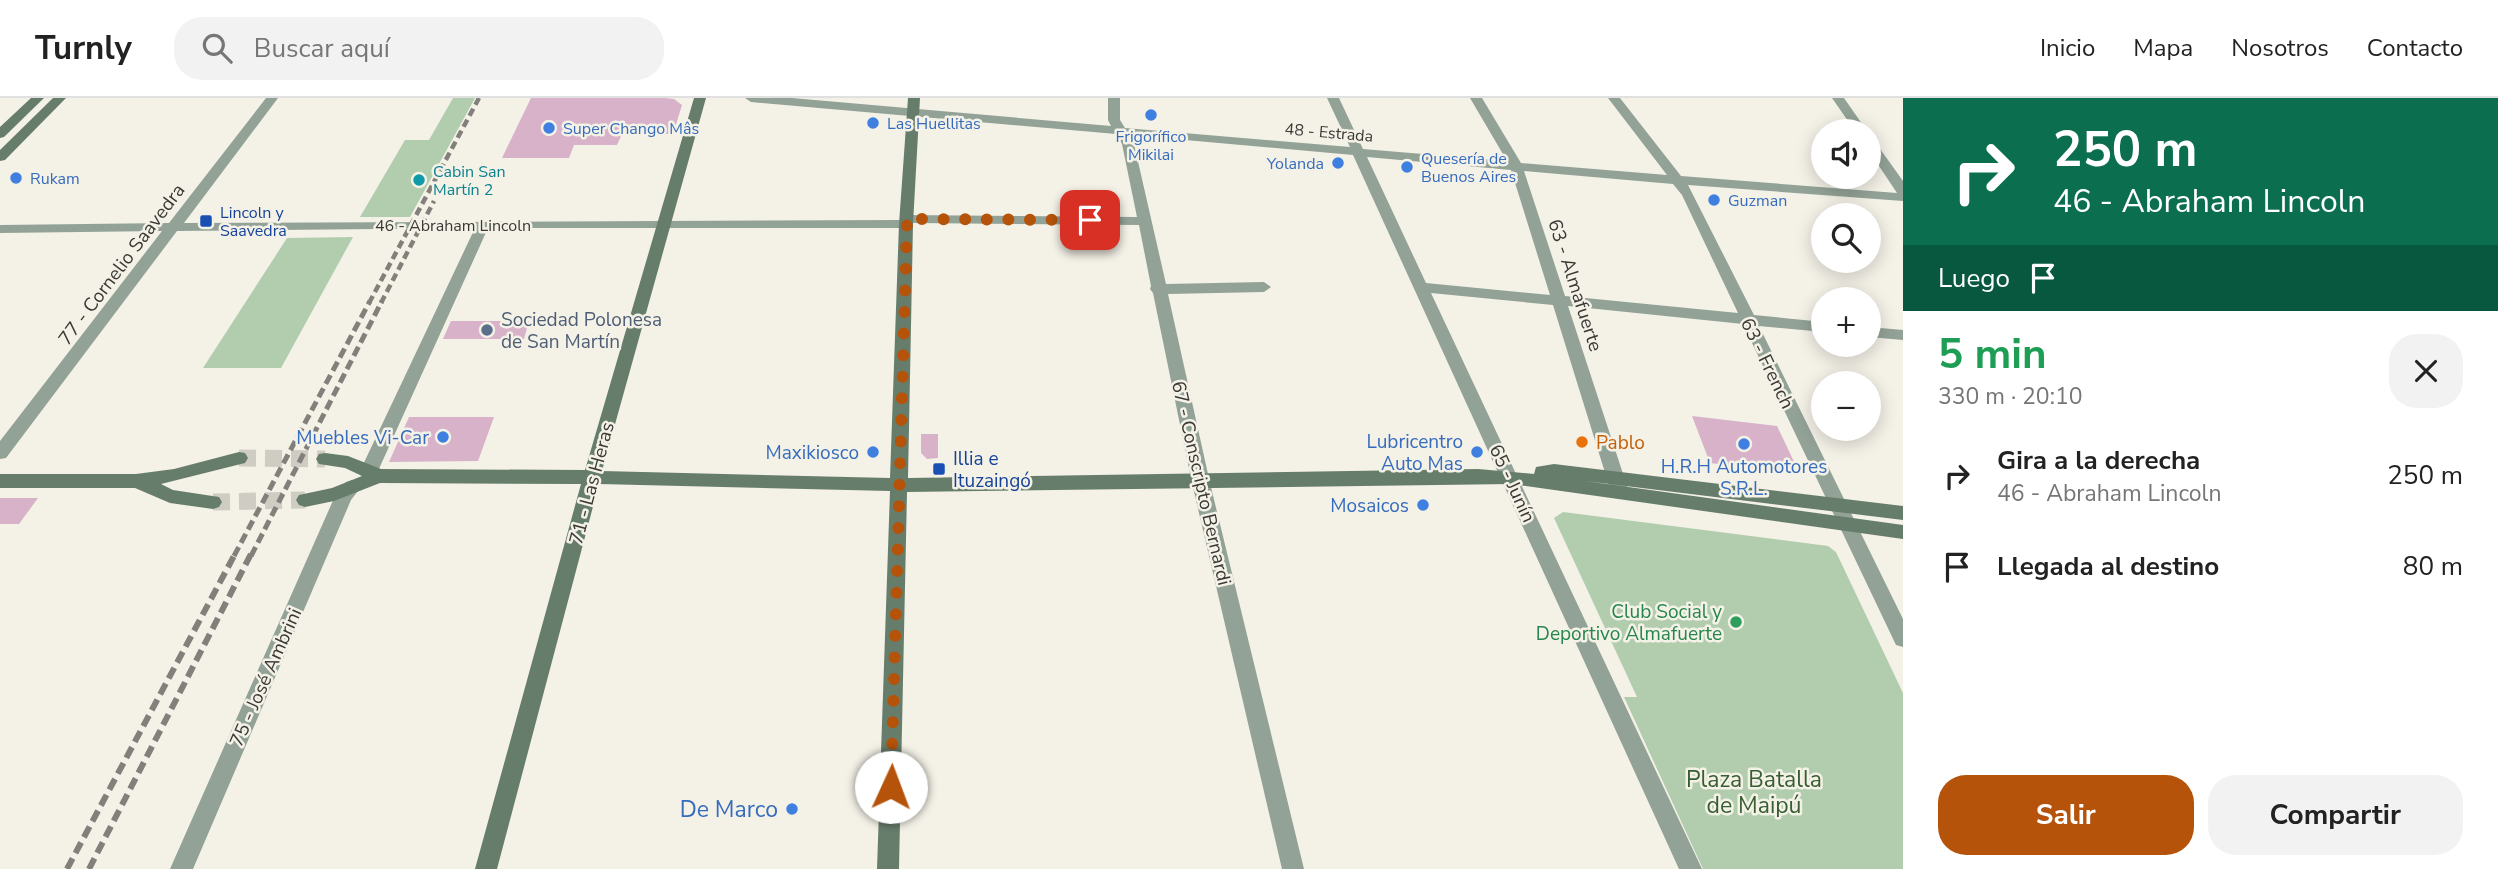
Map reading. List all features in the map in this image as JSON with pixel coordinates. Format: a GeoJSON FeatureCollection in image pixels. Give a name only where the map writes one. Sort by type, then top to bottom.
{"type":"FeatureCollection","features":[{"type":"Feature","properties":{"kind":"street"},"geometry":{"type":"LineString","coordinates":[[0,134],[38,98]]}},
{"type":"Feature","properties":{"kind":"street"},"geometry":{"type":"LineString","coordinates":[[0,157],[60,98]]}},
{"type":"Feature","properties":{"kind":"street","name":"77 - Cornelio Saavedra"},"geometry":{"type":"LineString","coordinates":[[0,453],[272,98]]}},
{"type":"Feature","properties":{"kind":"street","name":"71 - Las Heras"},"geometry":{"type":"LineString","coordinates":[[486,869],[592,477],[700,98]]}},
{"type":"Feature","properties":{"kind":"street","name":"48 - Estrada"},"geometry":{"type":"LineString","coordinates":[[751,98],[1679,181],[1903,197]]}},
{"type":"Feature","properties":{"kind":"street"},"geometry":{"type":"LineString","coordinates":[[888,869],[907,222],[914,98]]}},
{"type":"Feature","properties":{"kind":"street","name":"67 - Conscripto Bernardi"},"geometry":{"type":"LineString","coordinates":[[1114,98],[1114,120],[1128,144],[1157,289],[1201,483],[1293,869]]}},
{"type":"Feature","properties":{"kind":"street","name":"65 - Junín"},"geometry":{"type":"LineString","coordinates":[[1333,98],[1355,151],[1423,287],[1691,869]]}},
{"type":"Feature","properties":{"kind":"street","name":"63 - Almafuerte"},"geometry":{"type":"LineString","coordinates":[[1476,98],[1516,166],[1618,485]]}},
{"type":"Feature","properties":{"kind":"street","name":"63 - French"},"geometry":{"type":"LineString","coordinates":[[1614,98],[1679,181],[1903,639]]}},
{"type":"Feature","properties":{"kind":"street"},"geometry":{"type":"LineString","coordinates":[[1838,98],[1853,119]]}},
{"type":"Feature","properties":{"kind":"street"},"geometry":{"type":"LineString","coordinates":[[1881,159],[1903,191]]}},
{"type":"Feature","properties":{"kind":"street","name":"46 - Abraham Lincoln"},"geometry":{"type":"LineString","coordinates":[[0,229],[1143,221]]}},
{"type":"Feature","properties":{"kind":"street"},"geometry":{"type":"LineString","coordinates":[[305,500],[352,487],[374,473],[483,225]]}},
{"type":"Feature","properties":{"kind":"street"},"geometry":{"type":"LineString","coordinates":[[1157,289],[1264,287]]}},
{"type":"Feature","properties":{"kind":"street"},"geometry":{"type":"LineString","coordinates":[[1423,287],[1811,326]]}},
{"type":"Feature","properties":{"kind":"street"},"geometry":{"type":"LineString","coordinates":[[1881,333],[1903,335]]}},
{"type":"Feature","properties":{"kind":"street"},"geometry":{"type":"LineString","coordinates":[[0,481],[136,481],[174,476],[239,458]]}},
{"type":"Feature","properties":{"kind":"street"},"geometry":{"type":"LineString","coordinates":[[325,458],[348,462],[374,473],[901,485],[1511,477],[1903,513]]}},
{"type":"Feature","properties":{"kind":"street"},"geometry":{"type":"LineString","coordinates":[[136,481],[170,496],[213,502]]}},
{"type":"Feature","properties":{"kind":"street"},"geometry":{"type":"LineString","coordinates":[[1618,485],[1903,532]]}},
{"type":"Feature","properties":{"kind":"street","name":"75 - José Ambrini"},"geometry":{"type":"LineString","coordinates":[[181,869],[344,496],[352,487]]}},
{"type":"Feature","properties":{"kind":"green space"},"geometry":{"type":"Polygon","coordinates":[[[453,98],[475,98],[410,217],[360,217],[405,140],[429,140],[453,98]]]}},
{"type":"Feature","properties":{"kind":"green space"},"geometry":{"type":"Polygon","coordinates":[[[353,237],[281,368],[203,368],[287,238],[353,237]]]}},
{"type":"Feature","properties":{"kind":"green space","name":"Plaza Batalla de Maipú"},"geometry":{"type":"Polygon","coordinates":[[[1563,512],[1828,546],[1836,552],[1903,693],[1903,869],[1703,869],[1624,697],[1637,697],[1554,518],[1563,512]]]}},
{"type":"Feature","properties":{"kind":"building"},"geometry":{"type":"Polygon","coordinates":[[[531,98],[665,98],[674,99],[682,105],[673,134],[622,134],[617,145],[574,145],[569,158],[502,158],[531,98]]]}},
{"type":"Feature","properties":{"kind":"building","name":"Sociedad Polonesa de San Martín"},"geometry":{"type":"Polygon","coordinates":[[[451,321],[529,321],[524,339],[443,339],[451,321]]]}},
{"type":"Feature","properties":{"kind":"building","name":"H.R.H Automotores S.R.L."},"geometry":{"type":"Polygon","coordinates":[[[1692,416],[1777,426],[1796,466],[1789,472],[1710,463],[1692,416]]]}},
{"type":"Feature","properties":{"kind":"building","name":"Muebles Vi-Car"},"geometry":{"type":"Polygon","coordinates":[[[409,417],[494,417],[478,461],[389,462],[409,417]]]}},
{"type":"Feature","properties":{"kind":"building"},"geometry":{"type":"Polygon","coordinates":[[[921,434],[938,434],[938,458],[927,459],[921,453],[921,434]]]}},
{"type":"Feature","properties":{"kind":"building"},"geometry":{"type":"Polygon","coordinates":[[[0,498],[38,498],[19,524],[0,524],[0,498]]]}},
{"type":"Feature","properties":{"kind":"tunnel"},"geometry":{"type":"LineString","coordinates":[[239,458],[325,459]]}},
{"type":"Feature","properties":{"kind":"tunnel"},"geometry":{"type":"LineString","coordinates":[[213,502],[305,500]]}},
{"type":"Feature","properties":{"kind":"railway"},"geometry":{"type":"LineString","coordinates":[[369,303],[479,98]]}},
{"type":"Feature","properties":{"kind":"railway"},"geometry":{"type":"LineString","coordinates":[[381,303],[434,201]]}},
{"type":"Feature","properties":{"kind":"railway"},"geometry":{"type":"LineString","coordinates":[[234,556],[370,301]]}},
{"type":"Feature","properties":{"kind":"railway"},"geometry":{"type":"LineString","coordinates":[[251,556],[382,301]]}},
{"type":"Feature","properties":{"kind":"railway"},"geometry":{"type":"LineString","coordinates":[[67,869],[235,554]]}},
{"type":"Feature","properties":{"kind":"railway"},"geometry":{"type":"LineString","coordinates":[[89,869],[251,554]]}},
{"type":"Feature","properties":{"kind":"place","name":"Frigorífico Mikilai"},"geometry":{"type":"Point","coordinates":[1151,115]}},
{"type":"Feature","properties":{"kind":"place","name":"Las Huellitas"},"geometry":{"type":"Point","coordinates":[873,123]}},
{"type":"Feature","properties":{"kind":"place","name":"Super Chango Mâs"},"geometry":{"type":"Point","coordinates":[549,128]}},
{"type":"Feature","properties":{"kind":"place","name":"Yolanda"},"geometry":{"type":"Point","coordinates":[1338,163]}},
{"type":"Feature","properties":{"kind":"place","name":"Quesería de Buenos Aires"},"geometry":{"type":"Point","coordinates":[1407,167]}},
{"type":"Feature","properties":{"kind":"place","name":"Rukam"},"geometry":{"type":"Point","coordinates":[16,178]}},
{"type":"Feature","properties":{"kind":"place","name":"Cabin San Martín 2"},"geometry":{"type":"Point","coordinates":[419,180]}},
{"type":"Feature","properties":{"kind":"place","name":"Guzman"},"geometry":{"type":"Point","coordinates":[1714,200]}},
{"type":"Feature","properties":{"kind":"place","name":"Lincoln y Saavedra"},"geometry":{"type":"Point","coordinates":[206,221]}},
{"type":"Feature","properties":{"kind":"place","name":"Sociedad Polonesa de San Martín"},"geometry":{"type":"Point","coordinates":[487,330]}},
{"type":"Feature","properties":{"kind":"place","name":"Muebles Vi-Car"},"geometry":{"type":"Point","coordinates":[443,437]}},
{"type":"Feature","properties":{"kind":"place","name":"Pablo"},"geometry":{"type":"Point","coordinates":[1582,442]}},
{"type":"Feature","properties":{"kind":"place","name":"H.R.H Automotores S.R.L."},"geometry":{"type":"Point","coordinates":[1744,444]}},
{"type":"Feature","properties":{"kind":"place","name":"Maxikiosco"},"geometry":{"type":"Point","coordinates":[873,452]}},
{"type":"Feature","properties":{"kind":"place","name":"Lubricentro Auto Mas"},"geometry":{"type":"Point","coordinates":[1477,452]}},
{"type":"Feature","properties":{"kind":"place","name":"Illia e Ituzaingó"},"geometry":{"type":"Point","coordinates":[939,469]}},
{"type":"Feature","properties":{"kind":"place","name":"Mosaicos"},"geometry":{"type":"Point","coordinates":[1423,505]}},
{"type":"Feature","properties":{"kind":"place","name":"Club Social y Deportivo Almafuerte"},"geometry":{"type":"Point","coordinates":[1736,622]}},
{"type":"Feature","properties":{"kind":"place","name":"De Marco"},"geometry":{"type":"Point","coordinates":[792,809]}},
{"type":"Feature","properties":{"kind":"route"},"geometry":{"type":"LineString","coordinates":[[891,787],[907,219],[1090,220]]}}]}
